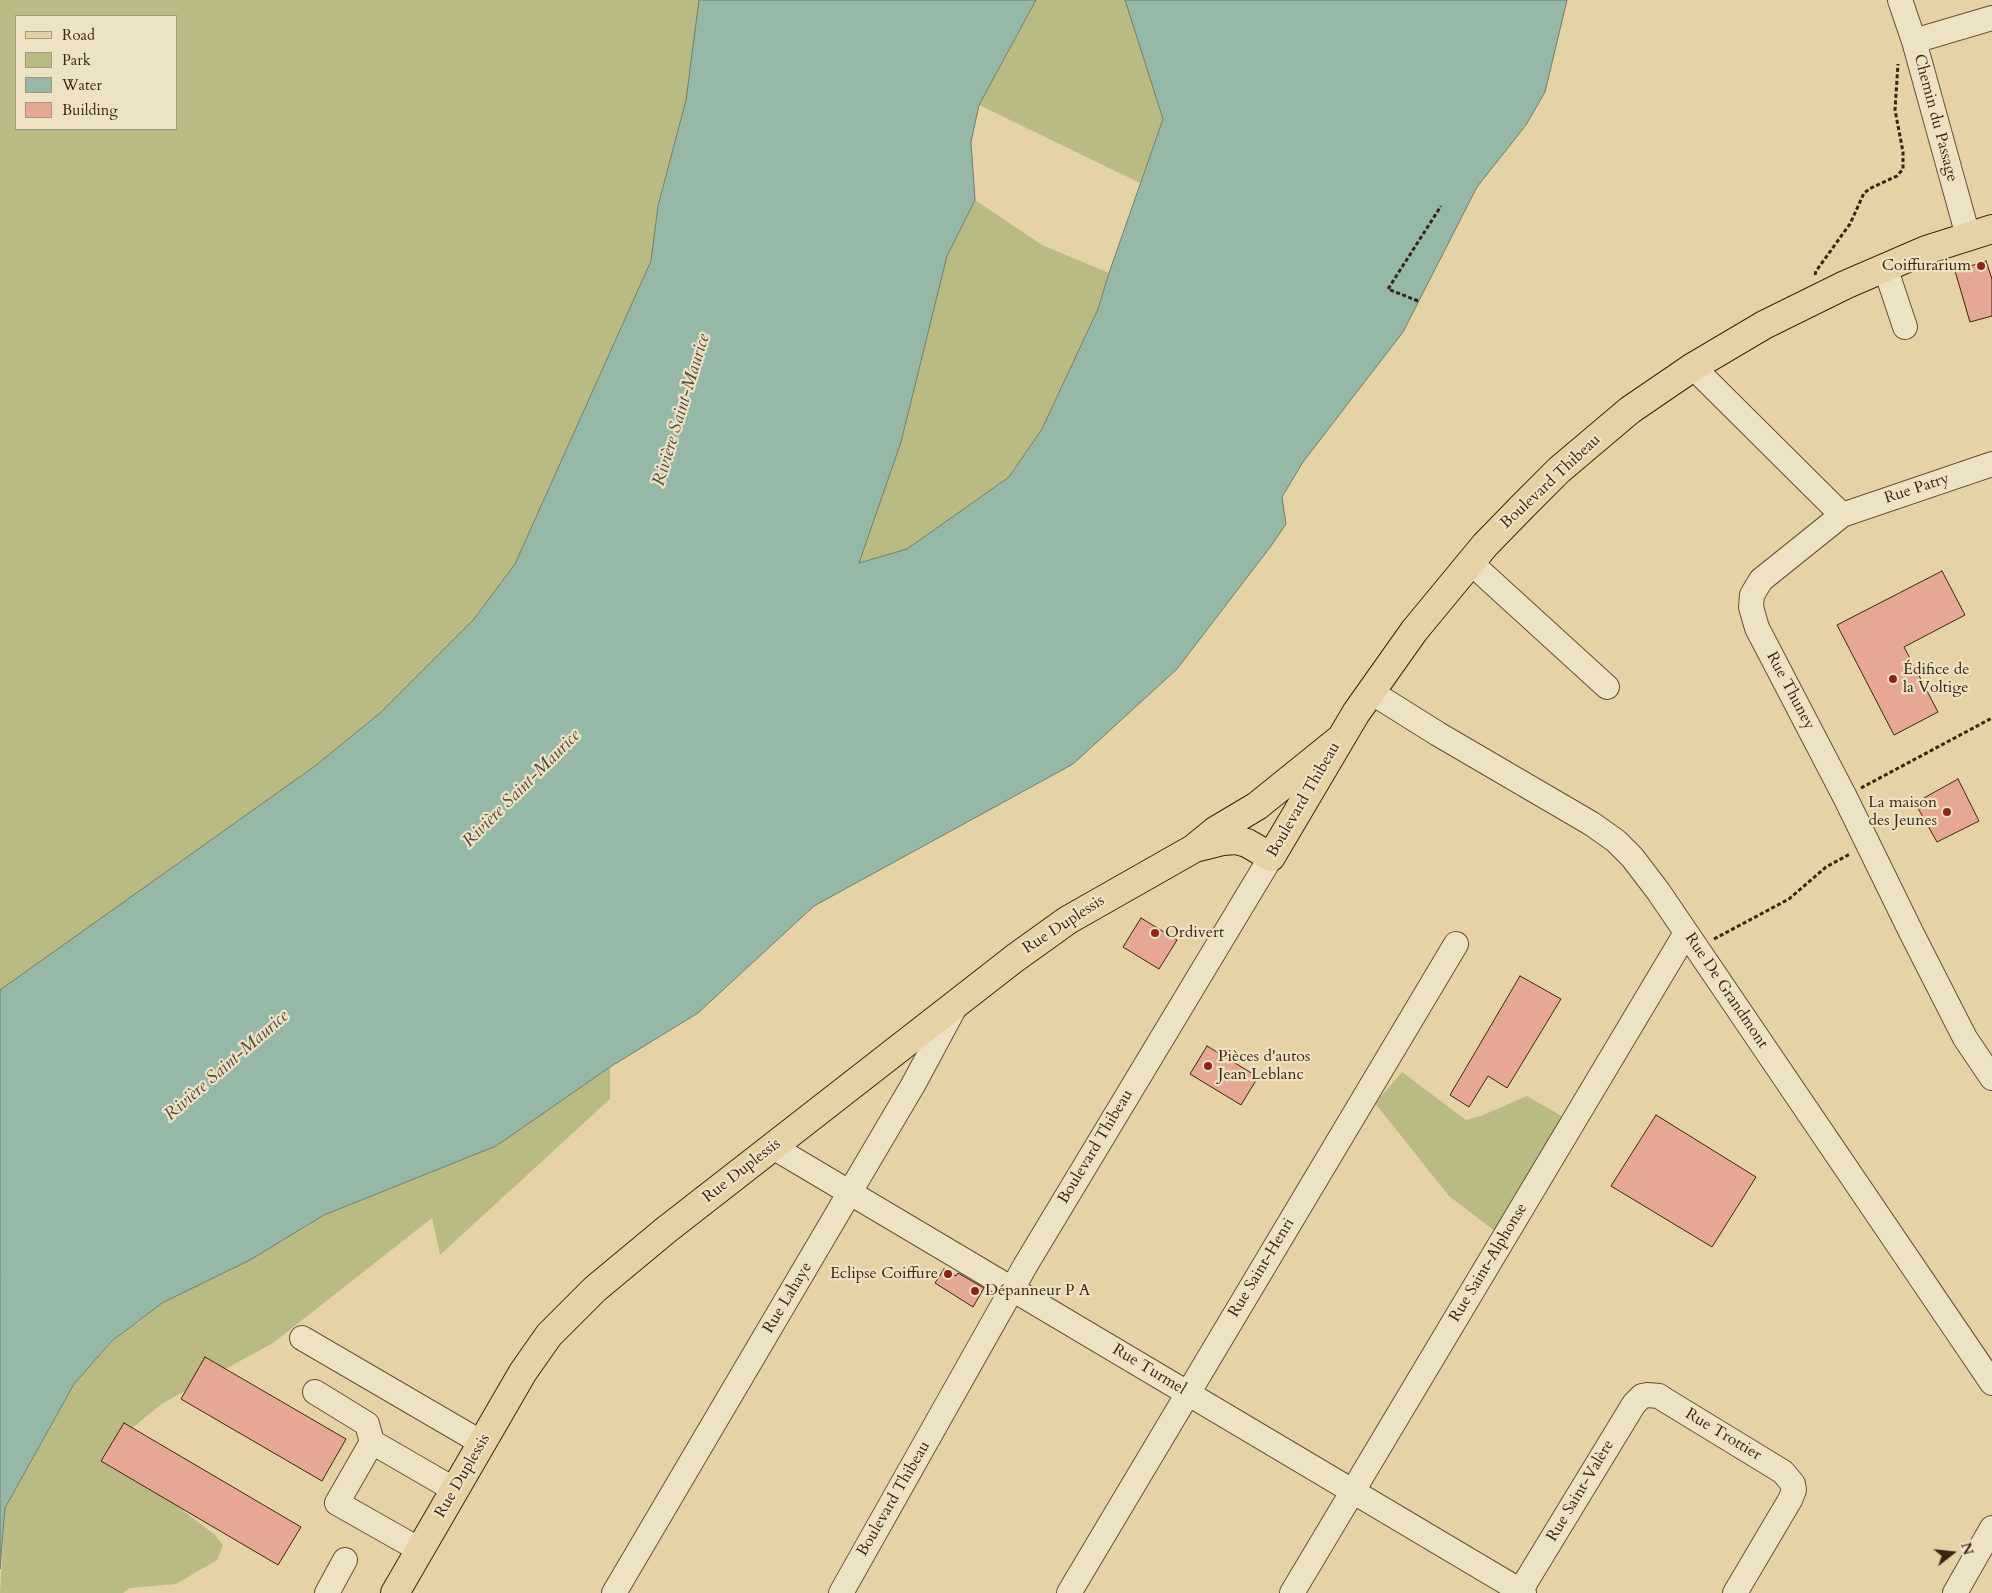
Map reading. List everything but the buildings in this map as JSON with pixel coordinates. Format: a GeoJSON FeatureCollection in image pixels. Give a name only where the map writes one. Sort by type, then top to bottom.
{"type":"FeatureCollection","features":[{"type":"Feature","properties":{"kind":"main road","name":"Boulevard Thibeau"},"geometry":{"type":"LineString","coordinates":[[1271,857],[1340,739],[1414,631],[1470,562],[1576,454],[1630,410],[1693,366],[1764,325],[1885,267],[1926,250],[1980,232]]}},
{"type":"Feature","properties":{"kind":"main road","name":"Rue Duplessis"},"geometry":{"type":"LineString","coordinates":[[395,1593],[531,1359],[549,1335],[576,1306],[644,1248],[958,1001],[1068,920],[1193,849],[1214,831],[1266,800],[1340,739]]}},
{"type":"Feature","properties":{"kind":"main road","name":"Rue Duplessis"},"geometry":{"type":"LineString","coordinates":[[1193,849],[1224,840],[1236,840],[1271,857]]}},
{"type":"Feature","properties":{"kind":"street","name":"Chemin du Passage"},"geometry":{"type":"LineString","coordinates":[[1900,0],[1980,232]]}},
{"type":"Feature","properties":{"kind":"street"},"geometry":{"type":"LineString","coordinates":[[1914,41],[1992,18]]}},
{"type":"Feature","properties":{"kind":"street"},"geometry":{"type":"LineString","coordinates":[[1885,267],[1905,327]]}},
{"type":"Feature","properties":{"kind":"street"},"geometry":{"type":"LineString","coordinates":[[1693,366],[1842,515]]}},
{"type":"Feature","properties":{"kind":"street","name":"Rue Patry"},"geometry":{"type":"LineString","coordinates":[[1842,515],[1992,464]]}},
{"type":"Feature","properties":{"kind":"street","name":"Rue Thuney"},"geometry":{"type":"LineString","coordinates":[[1842,515],[1762,580],[1752,595],[1751,607],[1757,628],[1845,796],[1965,1038],[1992,1078]]}},
{"type":"Feature","properties":{"kind":"street"},"geometry":{"type":"LineString","coordinates":[[1470,562],[1607,687]]}},
{"type":"Feature","properties":{"kind":"street","name":"Rue De Grandmont"},"geometry":{"type":"LineString","coordinates":[[1371,692],[1606,834],[1632,857],[1646,874],[1992,1383]]}},
{"type":"Feature","properties":{"kind":"street","name":"Boulevard Thibeau"},"geometry":{"type":"LineString","coordinates":[[841,1593],[1012,1290],[1271,857]]}},
{"type":"Feature","properties":{"kind":"street","name":"Rue Saint-Alphonse"},"geometry":{"type":"LineString","coordinates":[[1292,1593],[1691,940]]}},
{"type":"Feature","properties":{"kind":"street","name":"Rue Saint-Henri"},"geometry":{"type":"LineString","coordinates":[[1069,1593],[1456,944]]}},
{"type":"Feature","properties":{"kind":"street","name":"Rue Lahaye"},"geometry":{"type":"LineString","coordinates":[[614,1593],[913,1085],[958,1001]]}},
{"type":"Feature","properties":{"kind":"street","name":"Rue Turmel"},"geometry":{"type":"LineString","coordinates":[[773,1147],[1521,1592]]}},
{"type":"Feature","properties":{"kind":"street"},"geometry":{"type":"LineString","coordinates":[[302,1338],[482,1443]]}},
{"type":"Feature","properties":{"kind":"street"},"geometry":{"type":"LineString","coordinates":[[315,1392],[367,1424],[372,1442],[455,1490]]}},
{"type":"Feature","properties":{"kind":"street","name":"Rue Trottier"},"geometry":{"type":"LineString","coordinates":[[1647,1395],[1659,1396],[1783,1472],[1793,1484],[1794,1490],[1790,1500],[1736,1593]]}},
{"type":"Feature","properties":{"kind":"street","name":"Rue Saint-Valère"},"geometry":{"type":"LineString","coordinates":[[1521,1592],[1634,1404],[1642,1396],[1647,1395]]}},
{"type":"Feature","properties":{"kind":"street"},"geometry":{"type":"LineString","coordinates":[[372,1442],[337,1503],[420,1550]]}},
{"type":"Feature","properties":{"kind":"street"},"geometry":{"type":"LineString","coordinates":[[1955,1593],[1992,1528]]}},
{"type":"Feature","properties":{"kind":"street"},"geometry":{"type":"LineString","coordinates":[[327,1593],[345,1560]]}},
{"type":"Feature","properties":{"kind":"path","name":"Chemin du Passage"},"geometry":{"type":"LineString","coordinates":[[1816,271],[1850,224],[1864,193],[1896,176],[1903,169],[1903,152],[1895,110],[1899,60]]}},
{"type":"Feature","properties":{"kind":"path"},"geometry":{"type":"LineString","coordinates":[[1418,301],[1388,289],[1441,206]]}},
{"type":"Feature","properties":{"kind":"path"},"geometry":{"type":"LineString","coordinates":[[1845,796],[1992,718]]}},
{"type":"Feature","properties":{"kind":"path"},"geometry":{"type":"LineString","coordinates":[[1691,940],[1789,899],[1826,868],[1868,844]]}},
{"type":"Feature","properties":{"kind":"green space"},"geometry":{"type":"Polygon","coordinates":[[[0,0],[699,0],[686,100],[658,205],[651,261],[515,564],[474,619],[380,713],[315,766],[0,990],[0,0]]]}},
{"type":"Feature","properties":{"kind":"green space"},"geometry":{"type":"Polygon","coordinates":[[[1026,0],[1239,0],[1132,21],[1163,119],[1140,183],[979,105],[1030,12],[1026,0]]]}},
{"type":"Feature","properties":{"kind":"green space"},"geometry":{"type":"Polygon","coordinates":[[[975,200],[1042,245],[1109,273],[1098,309],[1042,429],[1009,477],[907,549],[858,563],[901,442],[947,256],[975,200]]]}},
{"type":"Feature","properties":{"kind":"green space"},"geometry":{"type":"Polygon","coordinates":[[[610,1067],[610,1099],[440,1255],[432,1218],[273,1343],[163,1403],[132,1428],[121,1464],[214,1534],[223,1545],[217,1560],[176,1584],[130,1588],[123,1593],[0,1593],[5,1508],[74,1384],[112,1342],[162,1303],[250,1260],[324,1215],[496,1146],[610,1067]]]}},
{"type":"Feature","properties":{"kind":"green space"},"geometry":{"type":"Polygon","coordinates":[[[1402,1072],[1466,1120],[1481,1116],[1527,1096],[1565,1118],[1496,1232],[1449,1196],[1375,1103],[1402,1072]]]}},
{"type":"Feature","properties":{"kind":"water","name":"Rivière Saint-Maurice"},"geometry":{"type":"Polygon","coordinates":[[[699,0],[1036,0],[979,105],[971,142],[975,200],[947,256],[901,442],[859,563],[907,549],[1009,477],[1042,429],[1098,309],[1163,119],[1125,0],[1567,0],[1545,92],[1526,125],[1477,187],[1403,332],[1303,462],[1282,497],[1286,524],[1177,669],[1073,764],[814,906],[698,1013],[610,1067],[496,1146],[324,1215],[250,1260],[162,1303],[112,1341],[74,1384],[5,1508],[0,1569],[0,990],[315,766],[380,713],[474,619],[515,564],[651,261],[658,206],[686,100],[699,0]]]}},
{"type":"Feature","properties":{"kind":"place","name":"Coiffurarium"},"geometry":{"type":"Point","coordinates":[1981,266]}},
{"type":"Feature","properties":{"kind":"place","name":"Édifice de la Voltige"},"geometry":{"type":"Point","coordinates":[1893,679]}},
{"type":"Feature","properties":{"kind":"place","name":"La maison des Jeunes"},"geometry":{"type":"Point","coordinates":[1947,812]}},
{"type":"Feature","properties":{"kind":"place","name":"Ordivert"},"geometry":{"type":"Point","coordinates":[1155,933]}},
{"type":"Feature","properties":{"kind":"place","name":"Pièces d'autos Jean Leblanc"},"geometry":{"type":"Point","coordinates":[1208,1066]}},
{"type":"Feature","properties":{"kind":"place","name":"Eclipse Coiffure"},"geometry":{"type":"Point","coordinates":[948,1274]}},
{"type":"Feature","properties":{"kind":"place","name":"Dépanneur P A"},"geometry":{"type":"Point","coordinates":[975,1291]}}]}
